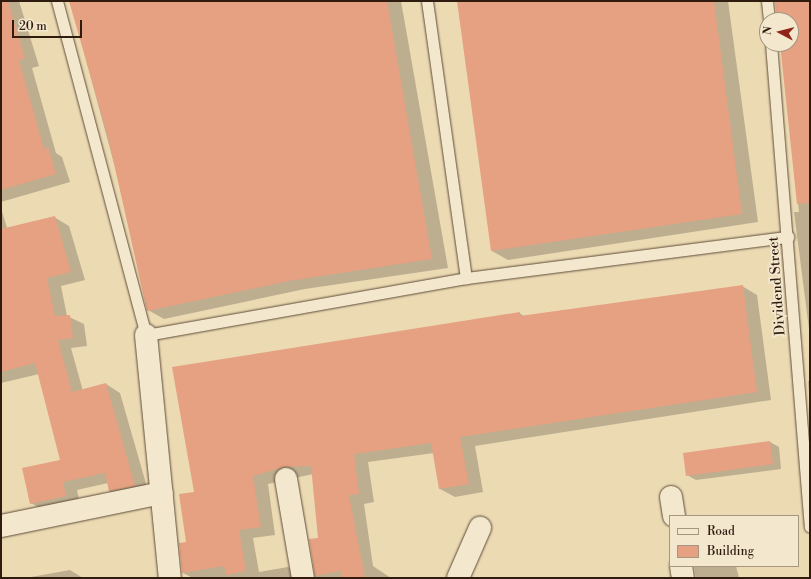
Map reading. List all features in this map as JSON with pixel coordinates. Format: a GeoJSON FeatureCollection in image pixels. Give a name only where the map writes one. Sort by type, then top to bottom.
{"type":"FeatureCollection","features":[{"type":"Feature","properties":{"kind":"street"},"geometry":{"type":"LineString","coordinates":[[146,335],[170,578]]}},
{"type":"Feature","properties":{"kind":"street"},"geometry":{"type":"LineString","coordinates":[[286,479],[303,578]]}},
{"type":"Feature","properties":{"kind":"street"},"geometry":{"type":"LineString","coordinates":[[1,526],[162,493]]}},
{"type":"Feature","properties":{"kind":"street"},"geometry":{"type":"LineString","coordinates":[[458,578],[480,528]]}},
{"type":"Feature","properties":{"kind":"street"},"geometry":{"type":"LineString","coordinates":[[681,567],[683,578]]}},
{"type":"Feature","properties":{"kind":"lane"},"geometry":{"type":"LineString","coordinates":[[57,1],[146,335],[466,278],[788,238]]}},
{"type":"Feature","properties":{"kind":"lane"},"geometry":{"type":"LineString","coordinates":[[427,1],[466,278]]}},
{"type":"Feature","properties":{"kind":"lane"},"geometry":{"type":"LineString","coordinates":[[768,1],[769,12]]}},
{"type":"Feature","properties":{"kind":"lane","name":"Dividend Street"},"geometry":{"type":"LineString","coordinates":[[772,52],[788,238],[810,526]]}},
{"type":"Feature","properties":{"kind":"building"},"geometry":{"type":"Polygon","coordinates":[[[1,1],[8,1],[25,58],[19,60],[44,149],[48,147],[56,174],[1,190],[1,1]]]}},
{"type":"Feature","properties":{"kind":"building"},"geometry":{"type":"Polygon","coordinates":[[[69,1],[387,1],[432,259],[289,281],[147,311],[108,137],[69,1]]]}},
{"type":"Feature","properties":{"kind":"building"},"geometry":{"type":"Polygon","coordinates":[[[457,1],[714,1],[742,214],[491,251],[457,1]]]}},
{"type":"Feature","properties":{"kind":"building"},"geometry":{"type":"Polygon","coordinates":[[[775,1],[810,1],[810,203],[797,204],[781,52],[799,52],[799,12],[776,12],[775,1]]]}},
{"type":"Feature","properties":{"kind":"building"},"geometry":{"type":"Polygon","coordinates":[[[55,216],[71,272],[47,278],[55,316],[70,315],[73,338],[58,340],[72,392],[106,383],[135,486],[109,491],[105,473],[63,482],[66,496],[30,504],[22,468],[60,460],[35,363],[1,372],[1,229],[55,216]]]}},
{"type":"Feature","properties":{"kind":"building"},"geometry":{"type":"Polygon","coordinates":[[[743,285],[757,392],[460,437],[469,484],[439,489],[431,443],[354,454],[359,494],[349,495],[365,578],[342,578],[341,571],[315,576],[309,539],[318,538],[311,466],[284,467],[253,476],[261,527],[239,530],[246,571],[226,575],[224,566],[182,573],[179,543],[186,542],[179,494],[194,492],[172,367],[520,312],[520,316],[743,285]]]}},
{"type":"Feature","properties":{"kind":"building"},"geometry":{"type":"Polygon","coordinates":[[[770,441],[773,464],[686,476],[683,453],[770,441]]]}}]}
